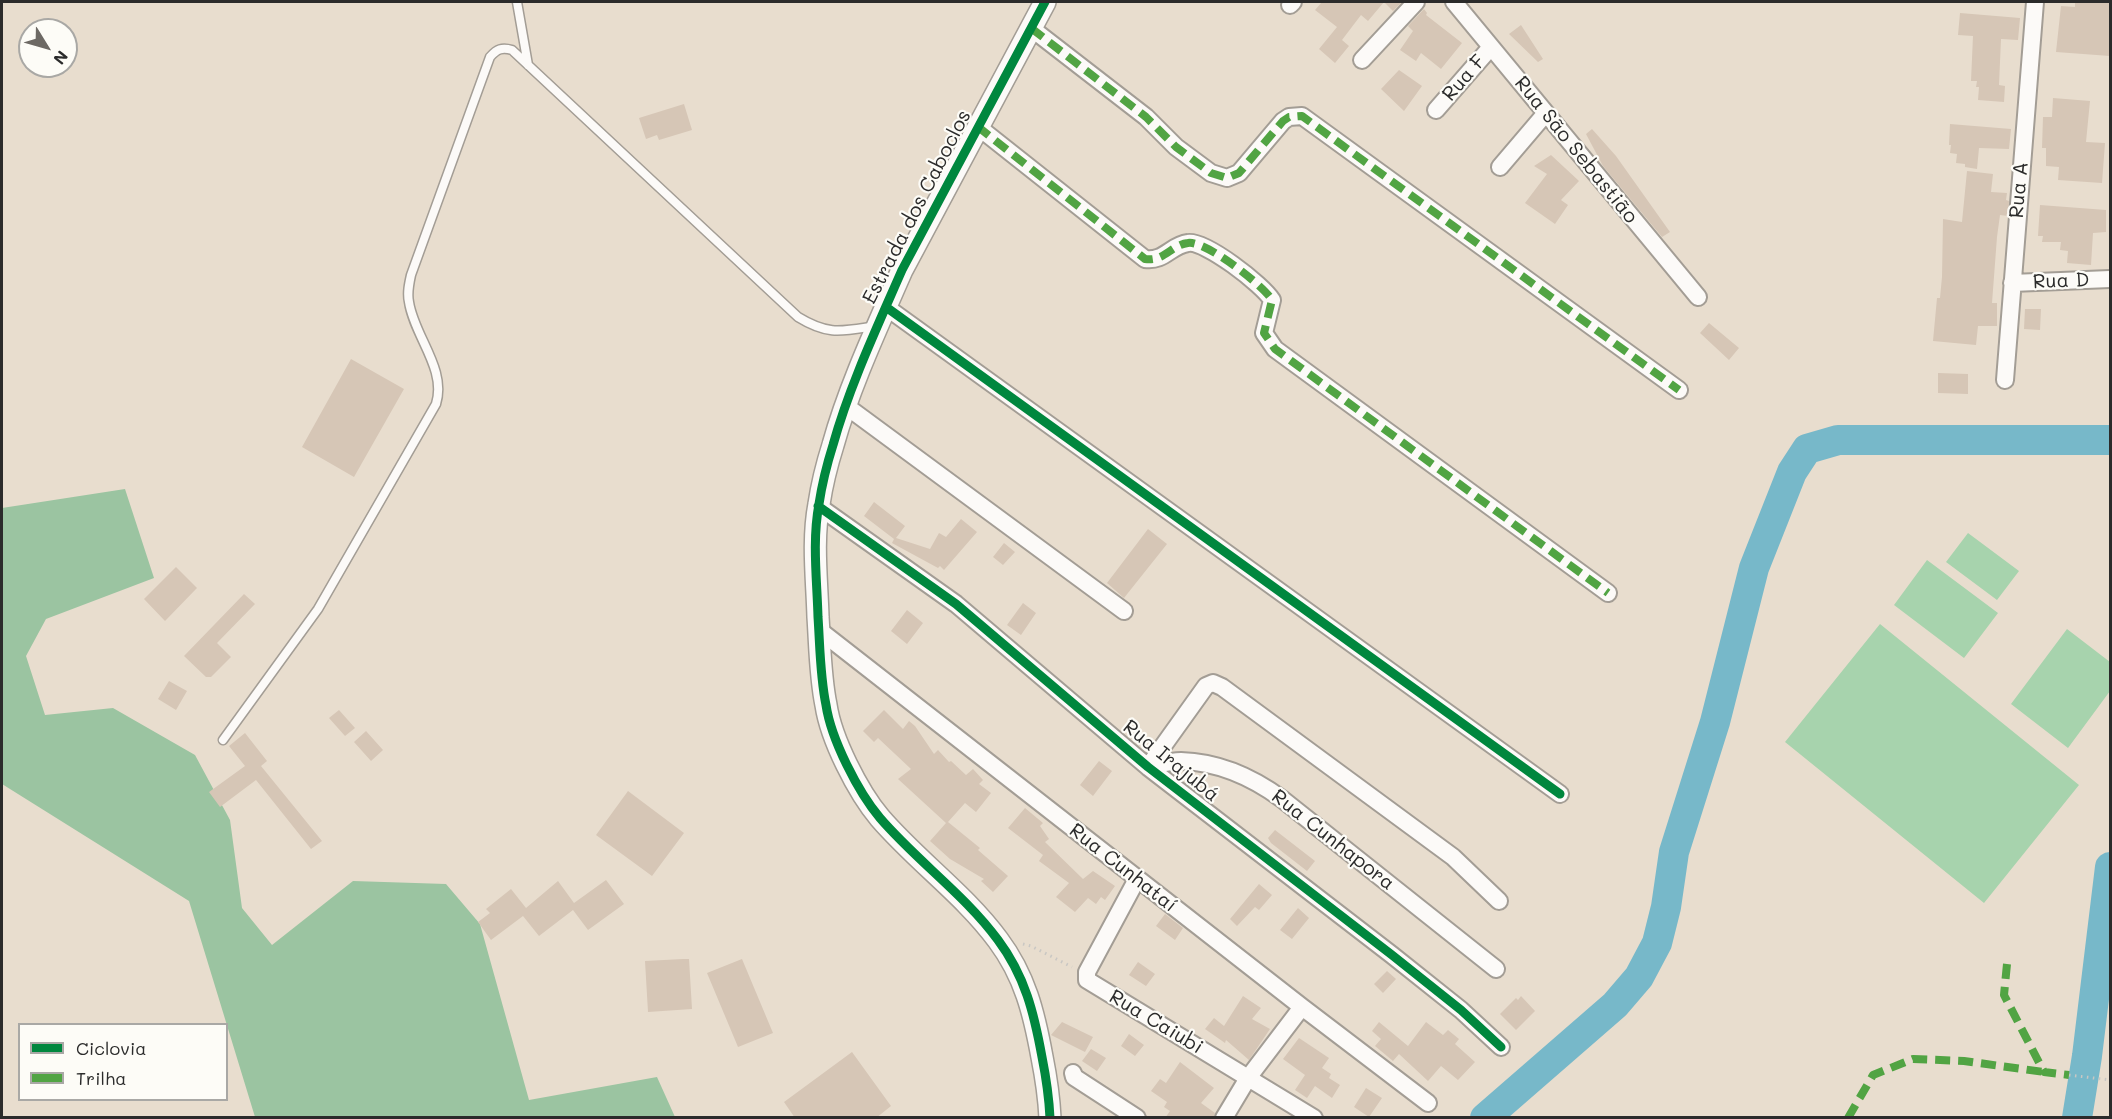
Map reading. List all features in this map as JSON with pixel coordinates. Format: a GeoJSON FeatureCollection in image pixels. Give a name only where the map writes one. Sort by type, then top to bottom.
{"type":"FeatureCollection","features":[{"type":"Feature","properties":{"kind":"street","name":"Estrada dos Caboclos"},"geometry":{"type":"LineString","coordinates":[[1045,2],[902,270],[882,316],[833,444],[818,506],[816,550],[820,663],[826,708],[835,736],[863,796],[881,819],[998,939],[1019,973],[1034,1014],[1049,1097],[1050,1118]]}},
{"type":"Feature","properties":{"kind":"street"},"geometry":{"type":"LineString","coordinates":[[1362,60],[1416,2]]}},
{"type":"Feature","properties":{"kind":"street","name":"Rua São Sebastião"},"geometry":{"type":"LineString","coordinates":[[1454,2],[1698,297]]}},
{"type":"Feature","properties":{"kind":"street","name":"Rua A"},"geometry":{"type":"LineString","coordinates":[[2005,380],[2035,2]]}},
{"type":"Feature","properties":{"kind":"street"},"geometry":{"type":"LineString","coordinates":[[1031,28],[1146,117],[1176,147],[1220,177],[1233,176],[1239,172],[1283,122],[1289,117],[1302,116],[1679,390]]}},
{"type":"Feature","properties":{"kind":"street","name":"Rua F"},"geometry":{"type":"LineString","coordinates":[[1436,110],[1491,47]]}},
{"type":"Feature","properties":{"kind":"street"},"geometry":{"type":"LineString","coordinates":[[1500,167],[1546,113]]}},
{"type":"Feature","properties":{"kind":"street"},"geometry":{"type":"LineString","coordinates":[[977,126],[1145,259],[1161,258],[1182,244],[1190,242],[1205,246],[1219,255],[1269,295],[1272,300],[1264,333],[1275,349],[1608,593]]}},
{"type":"Feature","properties":{"kind":"street","name":"Rua D"},"geometry":{"type":"LineString","coordinates":[[2012,283],[2110,279]]}},
{"type":"Feature","properties":{"kind":"street"},"geometry":{"type":"LineString","coordinates":[[882,316],[1560,794]]}},
{"type":"Feature","properties":{"kind":"street"},"geometry":{"type":"LineString","coordinates":[[846,406],[1124,611]]}},
{"type":"Feature","properties":{"kind":"street","name":"Rua Irajubá"},"geometry":{"type":"LineString","coordinates":[[818,506],[956,604],[1148,767],[1392,955],[1461,1010],[1501,1047]]}},
{"type":"Feature","properties":{"kind":"street","name":"Rua Cunhataí"},"geometry":{"type":"LineString","coordinates":[[819,630],[1428,1103]]}},
{"type":"Feature","properties":{"kind":"street"},"geometry":{"type":"LineString","coordinates":[[1148,767],[1206,686],[1214,683],[1453,857],[1498,901]]}},
{"type":"Feature","properties":{"kind":"street","name":"Rua Cunhapora"},"geometry":{"type":"LineString","coordinates":[[1148,767],[1179,761],[1216,766],[1252,778],[1282,799],[1496,969]]}},
{"type":"Feature","properties":{"kind":"street"},"geometry":{"type":"LineString","coordinates":[[1087,972],[1137,879]]}},
{"type":"Feature","properties":{"kind":"street","name":"Rua Caiubi"},"geometry":{"type":"LineString","coordinates":[[1087,972],[1087,980],[1093,985],[1314,1118]]}},
{"type":"Feature","properties":{"kind":"street"},"geometry":{"type":"LineString","coordinates":[[1224,1118],[1248,1078],[1302,1007]]}},
{"type":"Feature","properties":{"kind":"street"},"geometry":{"type":"LineString","coordinates":[[1073,1073],[1074,1077],[1137,1118]]}},
{"type":"Feature","properties":{"kind":"lane"},"geometry":{"type":"LineString","coordinates":[[517,2],[528,65]]}},
{"type":"Feature","properties":{"kind":"lane"},"geometry":{"type":"LineString","coordinates":[[223,741],[318,609],[436,404],[440,392],[438,378],[409,304],[411,275],[490,57],[496,50],[504,47],[512,50],[798,317],[815,328],[835,332],[882,316]]}},
{"type":"Feature","properties":{"kind":"path"},"geometry":{"type":"LineString","coordinates":[[998,939],[1031,946],[1087,972]]}},
{"type":"Feature","properties":{"kind":"path"},"geometry":{"type":"LineString","coordinates":[[2069,1075],[2110,1080]]}},
{"type":"Feature","properties":{"kind":"green space"},"geometry":{"type":"Polygon","coordinates":[[[125,489],[154,578],[46,619],[26,656],[45,715],[113,708],[195,755],[230,820],[242,908],[272,945],[353,881],[446,884],[480,924],[529,1100],[657,1077],[675,1117],[255,1117],[189,901],[2,784],[2,508],[125,489]]]}},
{"type":"Feature","properties":{"kind":"green space"},"geometry":{"type":"Polygon","coordinates":[[[1968,533],[2019,571],[1997,600],[1946,562],[1968,533]]]}},
{"type":"Feature","properties":{"kind":"green space"},"geometry":{"type":"Polygon","coordinates":[[[1927,560],[1998,613],[1964,658],[1894,605],[1927,560]]]}},
{"type":"Feature","properties":{"kind":"green space"},"geometry":{"type":"Polygon","coordinates":[[[1880,624],[2079,785],[1984,903],[1785,742],[1880,624]]]}},
{"type":"Feature","properties":{"kind":"green space"},"geometry":{"type":"Polygon","coordinates":[[[2067,629],[2110,662],[2110,691],[2068,748],[2011,704],[2067,629]]]}},
{"type":"Feature","properties":{"kind":"building"},"geometry":{"type":"Polygon","coordinates":[[[1322,2],[1384,2],[1368,21],[1361,15],[1342,40],[1349,46],[1335,63],[1319,49],[1337,27],[1315,10],[1322,2]]]}},
{"type":"Feature","properties":{"kind":"building"},"geometry":{"type":"Polygon","coordinates":[[[1384,2],[1402,2],[1393,11],[1384,2]]]}},
{"type":"Feature","properties":{"kind":"building"},"geometry":{"type":"Polygon","coordinates":[[[2075,2],[2110,2],[2110,56],[2056,52],[2061,6],[2075,7],[2075,2]]]}},
{"type":"Feature","properties":{"kind":"building"},"geometry":{"type":"Polygon","coordinates":[[[1424,9],[1426,15],[1462,43],[1441,69],[1421,53],[1416,61],[1400,50],[1413,31],[1408,26],[1424,9]]]}},
{"type":"Feature","properties":{"kind":"building"},"geometry":{"type":"Polygon","coordinates":[[[1960,13],[2020,18],[2018,40],[2001,39],[1999,85],[2005,86],[2004,102],[1978,100],[1977,81],[1971,81],[1973,36],[1958,35],[1960,13]]]}},
{"type":"Feature","properties":{"kind":"building"},"geometry":{"type":"Polygon","coordinates":[[[1521,25],[1543,59],[1538,62],[1509,34],[1521,25]]]}},
{"type":"Feature","properties":{"kind":"building"},"geometry":{"type":"Polygon","coordinates":[[[1399,70],[1422,86],[1404,111],[1381,89],[1399,70]]]}},
{"type":"Feature","properties":{"kind":"building"},"geometry":{"type":"Polygon","coordinates":[[[2053,98],[2090,101],[2086,142],[2105,143],[2102,183],[2058,180],[2059,167],[2046,166],[2046,148],[2042,148],[2043,117],[2052,117],[2053,98]]]}},
{"type":"Feature","properties":{"kind":"building"},"geometry":{"type":"Polygon","coordinates":[[[684,104],[692,130],[659,140],[657,135],[646,139],[639,118],[684,104]]]}},
{"type":"Feature","properties":{"kind":"building"},"geometry":{"type":"Polygon","coordinates":[[[1950,124],[2011,129],[2009,149],[1979,148],[1977,169],[1965,167],[1965,164],[1956,163],[1957,154],[1950,153],[1950,124]]]}},
{"type":"Feature","properties":{"kind":"building"},"geometry":{"type":"Polygon","coordinates":[[[1592,129],[1616,156],[1670,232],[1662,237],[1603,166],[1586,134],[1592,129]]]}},
{"type":"Feature","properties":{"kind":"building"},"geometry":{"type":"Polygon","coordinates":[[[1551,155],[1579,181],[1561,200],[1568,205],[1555,224],[1525,203],[1547,174],[1534,166],[1551,155]]]}},
{"type":"Feature","properties":{"kind":"building"},"geometry":{"type":"Polygon","coordinates":[[[1967,171],[1993,174],[1991,192],[2007,193],[2006,200],[2009,201],[2008,216],[2000,215],[1997,237],[1992,303],[1997,303],[1997,326],[1978,326],[1976,345],[1933,341],[1937,298],[1940,298],[1942,277],[1943,219],[1962,222],[1967,171]]]}},
{"type":"Feature","properties":{"kind":"building"},"geometry":{"type":"Polygon","coordinates":[[[2040,205],[2106,210],[2106,232],[2093,233],[2091,265],[2067,263],[2068,251],[2060,250],[2061,242],[2042,242],[2043,236],[2038,236],[2040,205]]]}},
{"type":"Feature","properties":{"kind":"building"},"geometry":{"type":"Polygon","coordinates":[[[2025,309],[2041,309],[2040,330],[2024,329],[2025,309]]]}},
{"type":"Feature","properties":{"kind":"building"},"geometry":{"type":"Polygon","coordinates":[[[1709,323],[1739,348],[1729,360],[1700,333],[1709,323]]]}},
{"type":"Feature","properties":{"kind":"building"},"geometry":{"type":"Polygon","coordinates":[[[351,359],[404,389],[354,477],[302,447],[351,359]]]}},
{"type":"Feature","properties":{"kind":"building"},"geometry":{"type":"Polygon","coordinates":[[[1938,373],[1968,374],[1968,394],[1938,393],[1938,373]]]}},
{"type":"Feature","properties":{"kind":"building"},"geometry":{"type":"Polygon","coordinates":[[[874,502],[905,526],[896,538],[930,549],[939,533],[946,537],[961,519],[977,532],[944,570],[892,543],[894,539],[864,516],[874,502]]]}},
{"type":"Feature","properties":{"kind":"building"},"geometry":{"type":"Polygon","coordinates":[[[1148,529],[1167,544],[1124,598],[1107,583],[1148,529]]]}},
{"type":"Feature","properties":{"kind":"building"},"geometry":{"type":"Polygon","coordinates":[[[1004,543],[1015,552],[1003,565],[993,557],[1004,543]]]}},
{"type":"Feature","properties":{"kind":"building"},"geometry":{"type":"Polygon","coordinates":[[[176,567],[197,588],[165,621],[144,599],[176,567]]]}},
{"type":"Feature","properties":{"kind":"building"},"geometry":{"type":"Polygon","coordinates":[[[244,594],[255,604],[217,643],[231,657],[211,677],[206,677],[184,656],[244,594]]]}},
{"type":"Feature","properties":{"kind":"building"},"geometry":{"type":"Polygon","coordinates":[[[1023,603],[1036,613],[1021,635],[1007,625],[1023,603]]]}},
{"type":"Feature","properties":{"kind":"building"},"geometry":{"type":"Polygon","coordinates":[[[907,610],[923,623],[907,644],[891,631],[907,610]]]}},
{"type":"Feature","properties":{"kind":"building"},"geometry":{"type":"Polygon","coordinates":[[[169,681],[187,691],[176,710],[158,699],[169,681]]]}},
{"type":"Feature","properties":{"kind":"building"},"geometry":{"type":"Polygon","coordinates":[[[339,710],[355,728],[345,736],[329,718],[339,710]]]}},
{"type":"Feature","properties":{"kind":"building"},"geometry":{"type":"Polygon","coordinates":[[[884,710],[903,729],[909,721],[915,726],[934,754],[938,750],[966,775],[973,769],[983,780],[979,784],[991,793],[976,812],[965,803],[948,822],[980,848],[978,850],[1008,876],[993,892],[981,881],[984,879],[950,859],[930,841],[946,823],[898,779],[911,769],[878,738],[874,742],[863,731],[884,710]]]}},
{"type":"Feature","properties":{"kind":"building"},"geometry":{"type":"Polygon","coordinates":[[[366,731],[383,750],[371,761],[354,742],[366,731]]]}},
{"type":"Feature","properties":{"kind":"building"},"geometry":{"type":"Polygon","coordinates":[[[245,733],[267,761],[261,766],[322,841],[311,849],[256,780],[220,807],[209,792],[245,766],[229,746],[245,733]]]}},
{"type":"Feature","properties":{"kind":"building"},"geometry":{"type":"Polygon","coordinates":[[[1099,761],[1112,771],[1093,796],[1080,785],[1099,761]]]}},
{"type":"Feature","properties":{"kind":"building"},"geometry":{"type":"Polygon","coordinates":[[[628,791],[684,833],[652,876],[596,835],[628,791]]]}},
{"type":"Feature","properties":{"kind":"building"},"geometry":{"type":"Polygon","coordinates":[[[1025,808],[1043,823],[1040,826],[1049,839],[1045,842],[1083,879],[1093,871],[1115,886],[1105,900],[1101,897],[1096,904],[1088,898],[1075,912],[1056,897],[1069,883],[1039,861],[1043,855],[1008,828],[1025,808]]]}},
{"type":"Feature","properties":{"kind":"building"},"geometry":{"type":"Polygon","coordinates":[[[1275,830],[1315,861],[1307,871],[1271,843],[1268,838],[1275,830]]]}},
{"type":"Feature","properties":{"kind":"building"},"geometry":{"type":"Polygon","coordinates":[[[606,880],[624,904],[588,930],[573,910],[539,936],[523,916],[491,940],[478,922],[490,913],[486,909],[511,889],[526,908],[558,881],[574,903],[606,880]]]}},
{"type":"Feature","properties":{"kind":"building"},"geometry":{"type":"Polygon","coordinates":[[[1259,884],[1272,895],[1259,910],[1255,907],[1237,926],[1230,919],[1259,884]]]}},
{"type":"Feature","properties":{"kind":"building"},"geometry":{"type":"Polygon","coordinates":[[[1298,908],[1309,918],[1292,939],[1280,930],[1298,908]]]}},
{"type":"Feature","properties":{"kind":"building"},"geometry":{"type":"Polygon","coordinates":[[[1165,914],[1183,928],[1175,940],[1156,926],[1165,914]]]}},
{"type":"Feature","properties":{"kind":"building"},"geometry":{"type":"Polygon","coordinates":[[[689,959],[692,1009],[648,1012],[645,961],[689,959]]]}},
{"type":"Feature","properties":{"kind":"building"},"geometry":{"type":"Polygon","coordinates":[[[742,959],[773,1033],[738,1047],[707,973],[742,959]]]}},
{"type":"Feature","properties":{"kind":"building"},"geometry":{"type":"Polygon","coordinates":[[[1138,962],[1155,974],[1146,986],[1129,975],[1138,962]]]}},
{"type":"Feature","properties":{"kind":"building"},"geometry":{"type":"Polygon","coordinates":[[[1387,971],[1396,979],[1383,993],[1374,984],[1387,971]]]}},
{"type":"Feature","properties":{"kind":"building"},"geometry":{"type":"Polygon","coordinates":[[[1243,996],[1261,1008],[1252,1019],[1270,1029],[1249,1060],[1226,1040],[1225,1043],[1205,1029],[1214,1018],[1224,1026],[1243,996]]]}},
{"type":"Feature","properties":{"kind":"building"},"geometry":{"type":"Polygon","coordinates":[[[1521,996],[1535,1011],[1516,1030],[1500,1014],[1521,996]]]}},
{"type":"Feature","properties":{"kind":"building"},"geometry":{"type":"Polygon","coordinates":[[[1062,1022],[1093,1037],[1085,1052],[1051,1035],[1062,1022]]]}},
{"type":"Feature","properties":{"kind":"building"},"geometry":{"type":"Polygon","coordinates":[[[1379,1022],[1408,1046],[1426,1022],[1443,1035],[1448,1030],[1459,1039],[1455,1044],[1475,1062],[1458,1080],[1441,1066],[1428,1081],[1399,1054],[1393,1061],[1375,1046],[1381,1039],[1372,1031],[1379,1022]]]}},
{"type":"Feature","properties":{"kind":"building"},"geometry":{"type":"Polygon","coordinates":[[[1129,1034],[1144,1045],[1135,1056],[1121,1046],[1129,1034]]]}},
{"type":"Feature","properties":{"kind":"building"},"geometry":{"type":"Polygon","coordinates":[[[1299,1038],[1329,1058],[1322,1068],[1331,1074],[1329,1078],[1340,1085],[1332,1098],[1315,1086],[1307,1098],[1295,1090],[1305,1075],[1283,1059],[1299,1038]]]}},
{"type":"Feature","properties":{"kind":"building"},"geometry":{"type":"Polygon","coordinates":[[[1091,1049],[1106,1058],[1097,1071],[1082,1061],[1091,1049]]]}},
{"type":"Feature","properties":{"kind":"building"},"geometry":{"type":"Polygon","coordinates":[[[852,1052],[891,1106],[876,1118],[795,1118],[784,1102],[852,1052]]]}},
{"type":"Feature","properties":{"kind":"building"},"geometry":{"type":"Polygon","coordinates":[[[1180,1062],[1214,1088],[1201,1103],[1215,1113],[1214,1118],[1165,1118],[1170,1111],[1164,1107],[1167,1102],[1151,1091],[1160,1079],[1166,1083],[1180,1062]]]}},
{"type":"Feature","properties":{"kind":"building"},"geometry":{"type":"Polygon","coordinates":[[[1366,1088],[1382,1098],[1369,1117],[1354,1107],[1366,1088]]]}},
{"type":"Feature","properties":{"kind":"waterway"},"geometry":{"type":"LineString","coordinates":[[1485,1118],[1615,1005],[1639,977],[1657,943],[1666,907],[1674,852],[1715,722],[1754,568],[1792,472],[1807,449],[1838,440],[2110,440]]}},
{"type":"Feature","properties":{"kind":"waterway"},"geometry":{"type":"LineString","coordinates":[[2077,1118],[2087,1056],[2110,867]]}},
{"type":"Feature","properties":{"kind":"marked path"},"geometry":{"type":"LineString","coordinates":[[1031,28],[1146,117],[1176,147],[1211,173],[1227,178],[1239,173],[1283,121],[1289,117],[1302,116],[1679,390]]}},
{"type":"Feature","properties":{"kind":"marked path"},"geometry":{"type":"LineString","coordinates":[[977,126],[1145,259],[1157,258],[1188,243],[1207,249],[1233,265],[1257,284],[1272,300],[1264,333],[1275,349],[1608,593]]}},
{"type":"Feature","properties":{"kind":"marked path"},"geometry":{"type":"LineString","coordinates":[[2007,964],[2004,995],[2044,1072],[2069,1075]]}},
{"type":"Feature","properties":{"kind":"marked path"},"geometry":{"type":"LineString","coordinates":[[1848,1118],[1873,1075],[1913,1059],[1964,1061],[2044,1072]]}},
{"type":"Feature","properties":{"kind":"cycle path"},"geometry":{"type":"LineString","coordinates":[[1045,2],[902,270],[864,356],[847,401],[827,467],[817,518],[815,546],[822,683],[829,719],[839,749],[863,794],[880,818],[971,908],[998,940],[1015,967],[1022,981],[1036,1025],[1050,1118]]}},
{"type":"Feature","properties":{"kind":"cycle path"},"geometry":{"type":"LineString","coordinates":[[886,307],[1560,794]]}},
{"type":"Feature","properties":{"kind":"cycle path"},"geometry":{"type":"LineString","coordinates":[[818,506],[956,604],[1148,767],[1392,955],[1461,1010],[1501,1047]]}}]}
